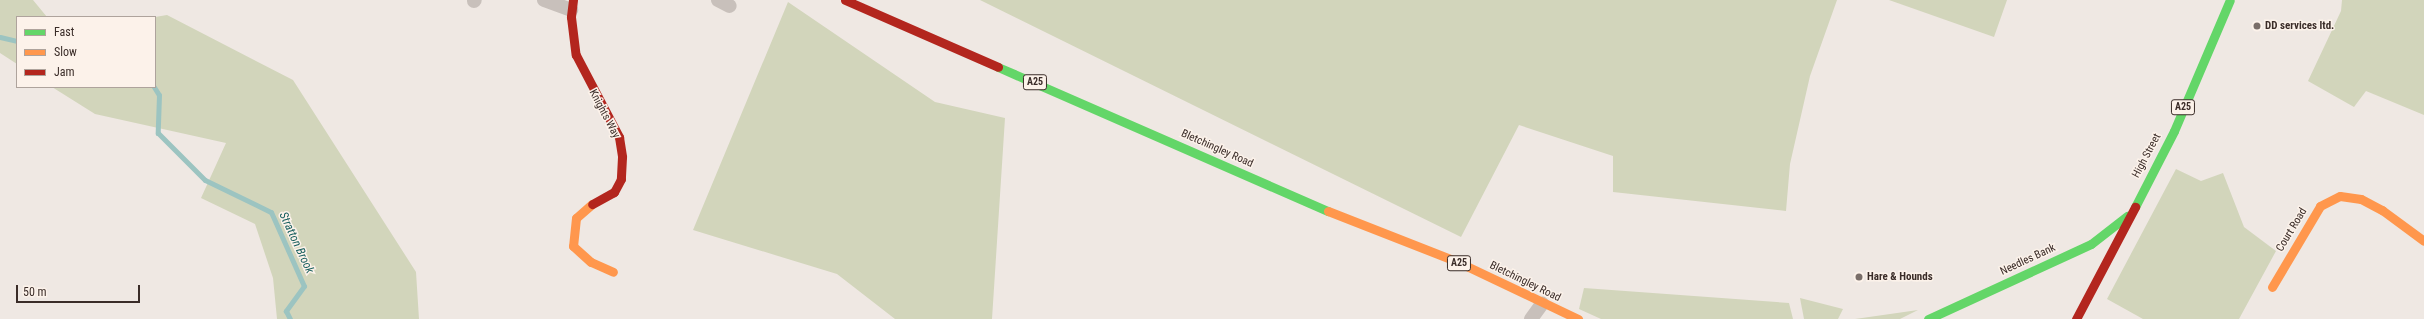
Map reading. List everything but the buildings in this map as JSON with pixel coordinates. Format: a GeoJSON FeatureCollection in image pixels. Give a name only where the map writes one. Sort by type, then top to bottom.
{"type":"FeatureCollection","features":[{"type":"Feature","properties":{"kind":"main road","name":"Bletchingley Road"},"geometry":{"type":"LineString","coordinates":[[845,0],[1337,215],[1458,262],[1542,304],[1578,319]]}},
{"type":"Feature","properties":{"kind":"main road","name":"High Street"},"geometry":{"type":"LineString","coordinates":[[2076,319],[2174,131],[2230,0]]}},
{"type":"Feature","properties":{"kind":"main road","name":"Knights Way"},"geometry":{"type":"LineString","coordinates":[[572,5],[573,42],[580,70],[619,137],[622,156],[621,179],[614,192],[581,210],[576,218],[573,246],[591,262],[613,272]]}},
{"type":"Feature","properties":{"kind":"main road","name":"Court Road"},"geometry":{"type":"LineString","coordinates":[[2272,287],[2320,206],[2340,196],[2361,199],[2382,210],[2424,241]]}},
{"type":"Feature","properties":{"kind":"main road","name":"Needles Bank"},"geometry":{"type":"LineString","coordinates":[[1928,319],[2081,253],[2131,212]]}},
{"type":"Feature","properties":{"kind":"main road"},"geometry":{"type":"LineString","coordinates":[[2091,270],[2096,281]]}},
{"type":"Feature","properties":{"kind":"street","name":"Knights Way"},"geometry":{"type":"LineString","coordinates":[[544,0],[572,5]]}},
{"type":"Feature","properties":{"kind":"street"},"geometry":{"type":"LineString","coordinates":[[1531,319],[1542,304]]}},
{"type":"Feature","properties":{"kind":"green space"},"geometry":{"type":"Polygon","coordinates":[[[0,0],[33,0],[46,16],[16,16],[16,63],[0,53],[0,0]]]}},
{"type":"Feature","properties":{"kind":"green space"},"geometry":{"type":"Polygon","coordinates":[[[980,0],[1837,0],[1810,76],[1790,164],[1786,211],[1613,192],[1613,156],[1519,125],[1461,237],[980,0]]]}},
{"type":"Feature","properties":{"kind":"green space"},"geometry":{"type":"Polygon","coordinates":[[[1889,0],[2007,0],[1994,37],[1889,0]]]}},
{"type":"Feature","properties":{"kind":"green space"},"geometry":{"type":"Polygon","coordinates":[[[2342,0],[2424,0],[2424,115],[2366,91],[2354,107],[2308,81],[2341,11],[2342,0]]]}},
{"type":"Feature","properties":{"kind":"green space"},"geometry":{"type":"Polygon","coordinates":[[[788,2],[935,102],[1005,118],[992,319],[895,319],[837,274],[693,230],[788,2]]]}},
{"type":"Feature","properties":{"kind":"green space"},"geometry":{"type":"Polygon","coordinates":[[[167,15],[293,80],[416,272],[419,319],[277,319],[273,278],[255,224],[201,198],[226,143],[95,114],[54,88],[156,88],[156,17],[167,15]]]}},
{"type":"Feature","properties":{"kind":"green space"},"geometry":{"type":"Polygon","coordinates":[[[2176,169],[2201,181],[2223,173],[2244,227],[2276,251],[2239,319],[2143,319],[2107,299],[2176,169]]]}},
{"type":"Feature","properties":{"kind":"green space"},"geometry":{"type":"Polygon","coordinates":[[[1584,288],[1789,303],[1793,319],[1601,319],[1579,309],[1584,288]]]}},
{"type":"Feature","properties":{"kind":"green space"},"geometry":{"type":"Polygon","coordinates":[[[1800,298],[1843,309],[1838,319],[1804,319],[1800,298]]]}},
{"type":"Feature","properties":{"kind":"green space"},"geometry":{"type":"Polygon","coordinates":[[[1918,310],[1900,319],[1855,319],[1918,310]]]}},
{"type":"Feature","properties":{"kind":"waterway","name":"Stratton Brook"},"geometry":{"type":"LineString","coordinates":[[0,37],[16,41]]}},
{"type":"Feature","properties":{"kind":"waterway","name":"Stratton Brook"},"geometry":{"type":"LineString","coordinates":[[155,88],[159,95],[158,133],[205,180],[271,212],[304,286],[286,311],[290,319]]}},
{"type":"Feature","properties":{"kind":"traffic: fast"},"geometry":{"type":"LineString","coordinates":[[2135,207],[2174,131],[2230,0]]}},
{"type":"Feature","properties":{"kind":"traffic: fast"},"geometry":{"type":"LineString","coordinates":[[998,67],[1328,211]]}},
{"type":"Feature","properties":{"kind":"traffic: fast"},"geometry":{"type":"LineString","coordinates":[[1928,319],[2091,244],[2127,216]]}},
{"type":"Feature","properties":{"kind":"traffic: slow"},"geometry":{"type":"LineString","coordinates":[[2272,287],[2320,206],[2340,196],[2361,199],[2382,210],[2424,241]]}},
{"type":"Feature","properties":{"kind":"traffic: slow"},"geometry":{"type":"LineString","coordinates":[[592,204],[576,218],[573,246],[591,262],[613,272]]}},
{"type":"Feature","properties":{"kind":"traffic: slow"},"geometry":{"type":"LineString","coordinates":[[1328,211],[1458,262],[1578,319]]}},
{"type":"Feature","properties":{"kind":"traffic: jam"},"geometry":{"type":"LineString","coordinates":[[573,0],[571,17],[576,55],[619,137],[622,157],[621,179],[614,192],[592,204]]}},
{"type":"Feature","properties":{"kind":"traffic: jam"},"geometry":{"type":"LineString","coordinates":[[845,0],[998,67]]}},
{"type":"Feature","properties":{"kind":"traffic: jam"},"geometry":{"type":"LineString","coordinates":[[2076,319],[2135,207]]}},
{"type":"Feature","properties":{"kind":"place","name":"DD services ltd."},"geometry":{"type":"Point","coordinates":[2257,26]}},
{"type":"Feature","properties":{"kind":"place","name":"Hare & Hounds"},"geometry":{"type":"Point","coordinates":[1859,277]}}]}
